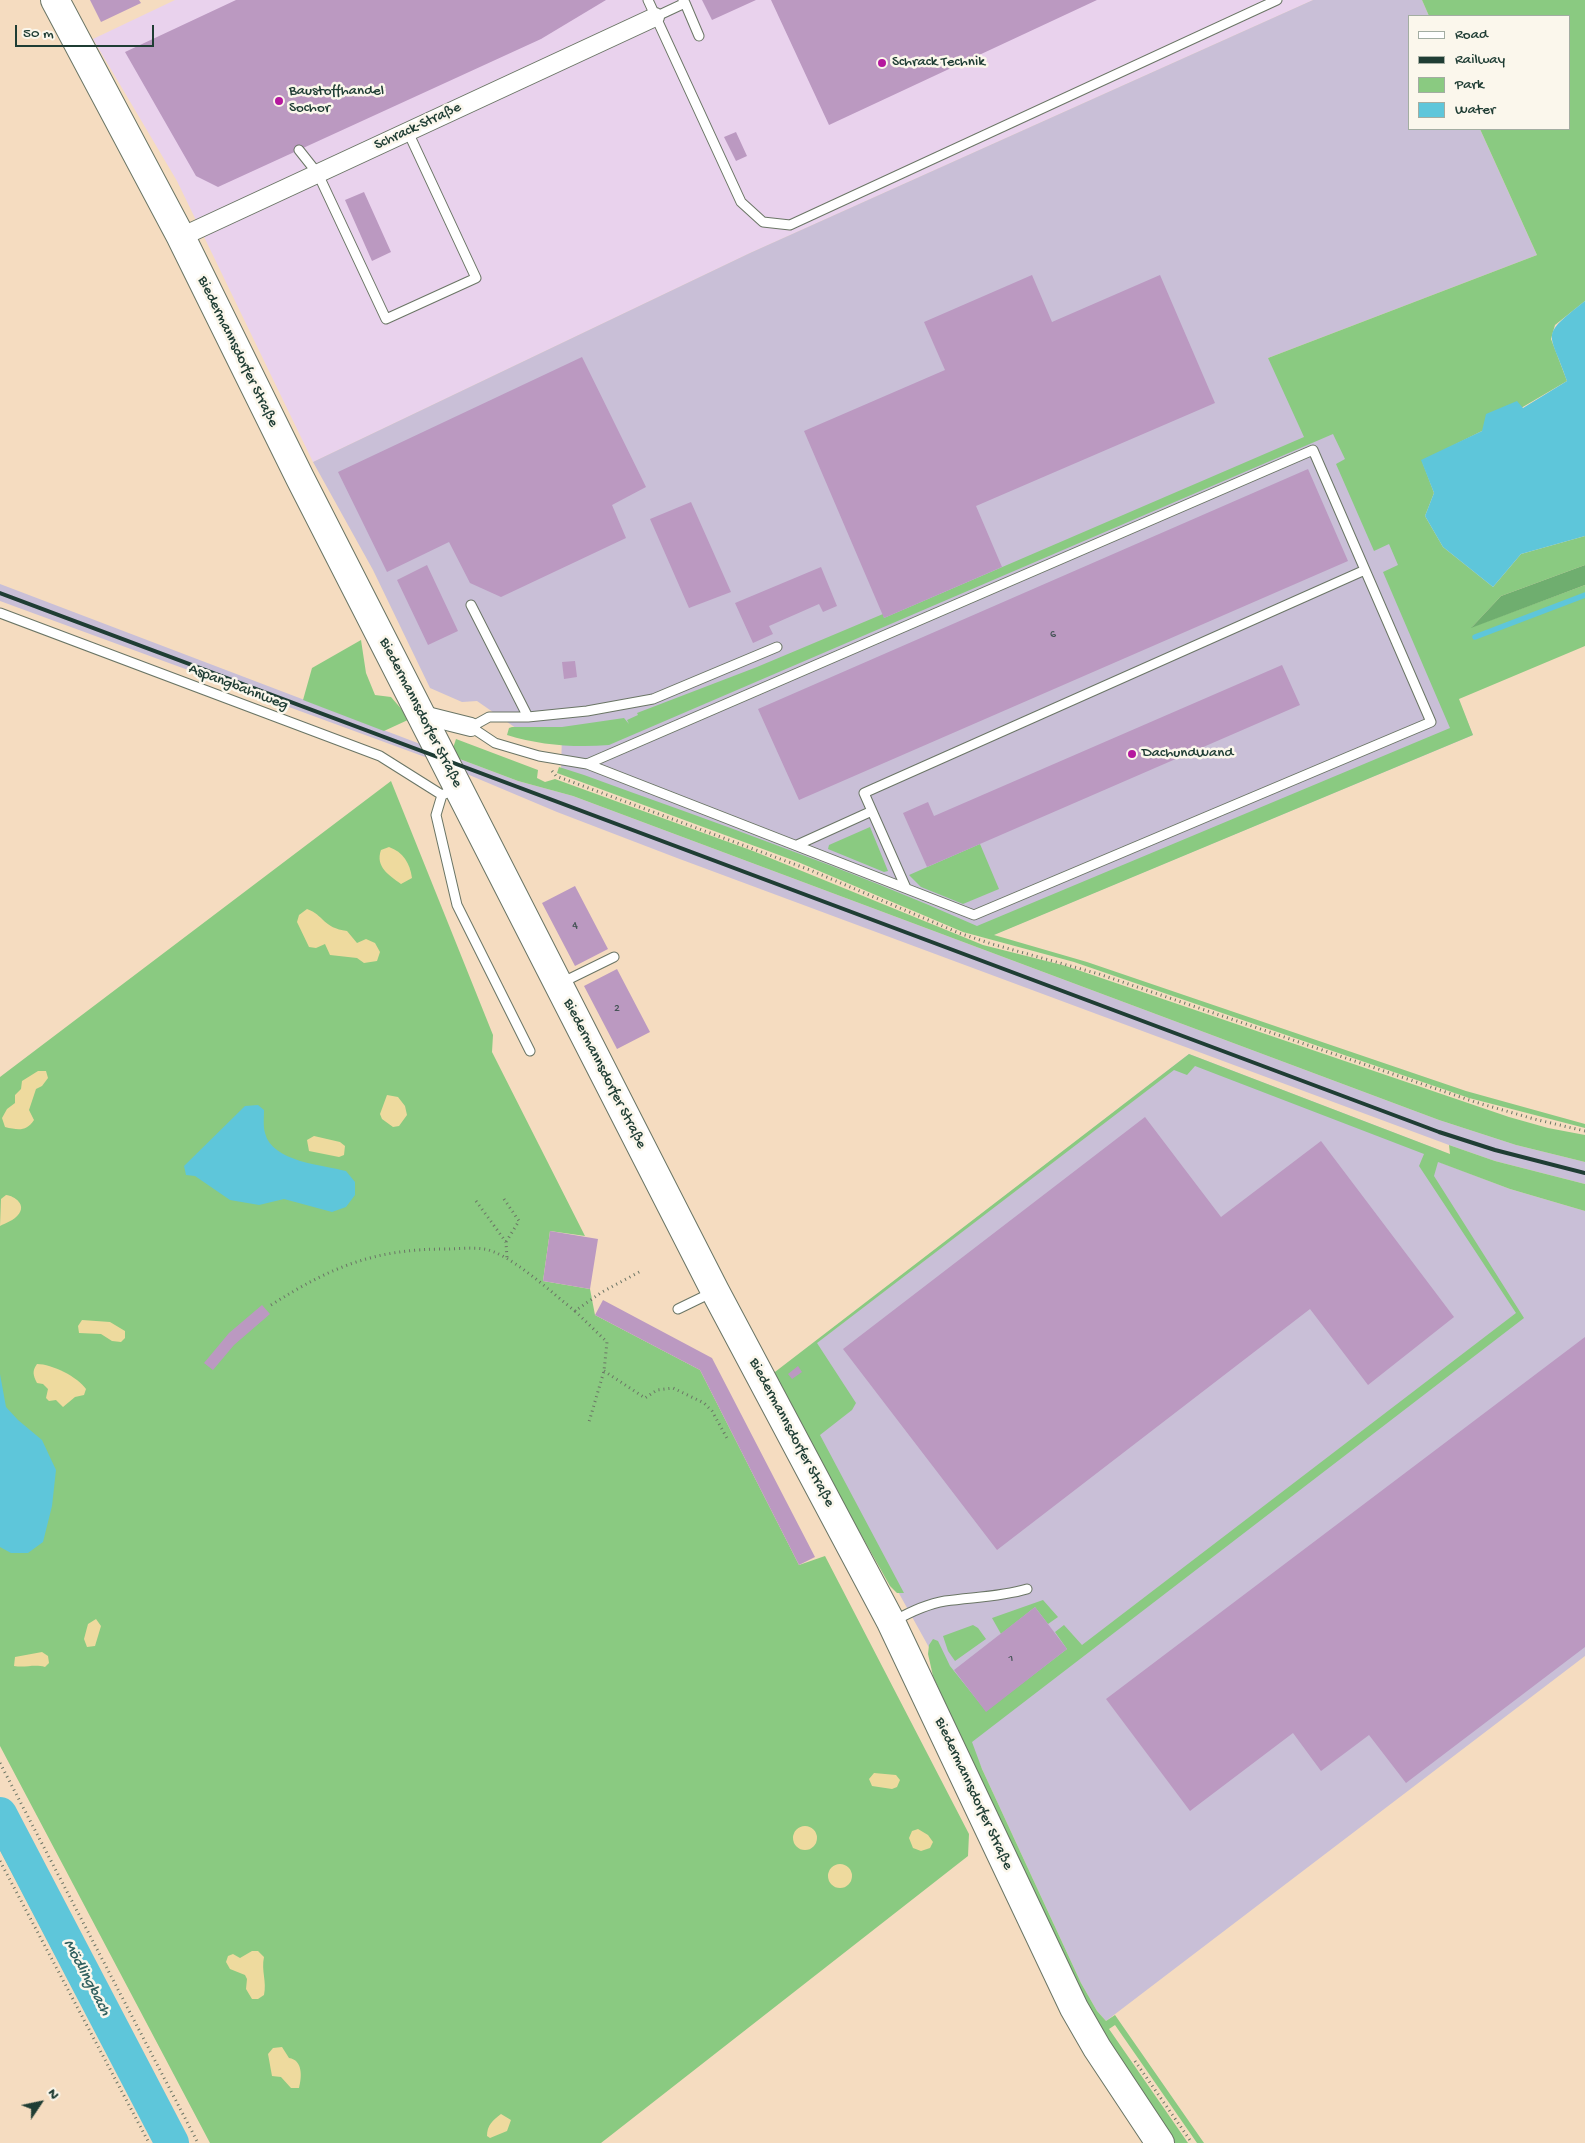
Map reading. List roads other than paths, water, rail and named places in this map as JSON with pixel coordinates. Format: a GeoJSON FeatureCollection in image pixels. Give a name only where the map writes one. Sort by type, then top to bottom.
{"type":"FeatureCollection","features":[{"type":"Feature","properties":{"kind":"main road","name":"Biedermannsdorfer Straße"},"geometry":{"type":"LineString","coordinates":[[55,0],[181,238],[296,469],[423,715],[450,792],[558,984],[715,1291],[891,1622],[1074,2008],[1097,2048],[1160,2143]]}},
{"type":"Feature","properties":{"kind":"street","name":"Schrack-Straße"},"geometry":{"type":"LineString","coordinates":[[181,238],[655,16]]}},
{"type":"Feature","properties":{"kind":"street"},"geometry":{"type":"LineString","coordinates":[[423,715],[471,727]]}},
{"type":"Feature","properties":{"kind":"lane"},"geometry":{"type":"LineString","coordinates":[[648,0],[741,202],[763,222],[790,225],[1278,0]]}},
{"type":"Feature","properties":{"kind":"lane"},"geometry":{"type":"LineString","coordinates":[[655,16],[684,2],[699,36]]}},
{"type":"Feature","properties":{"kind":"lane"},"geometry":{"type":"LineString","coordinates":[[298,150],[318,174],[386,319],[476,278],[408,132]]}},
{"type":"Feature","properties":{"kind":"lane"},"geometry":{"type":"LineString","coordinates":[[587,764],[1313,450],[1431,722],[974,915],[587,764],[539,756],[495,744],[471,727],[489,717],[528,717],[653,699],[776,647]]}},
{"type":"Feature","properties":{"kind":"lane"},"geometry":{"type":"LineString","coordinates":[[906,888],[864,793],[1365,570]]}},
{"type":"Feature","properties":{"kind":"lane"},"geometry":{"type":"LineString","coordinates":[[471,606],[528,717]]}},
{"type":"Feature","properties":{"kind":"lane","name":"Aspangbahnweg"},"geometry":{"type":"LineString","coordinates":[[0,612],[380,756],[450,792]]}},
{"type":"Feature","properties":{"kind":"lane"},"geometry":{"type":"LineString","coordinates":[[450,792],[436,815],[457,905],[530,1051]]}},
{"type":"Feature","properties":{"kind":"lane"},"geometry":{"type":"LineString","coordinates":[[797,845],[872,811]]}},
{"type":"Feature","properties":{"kind":"lane"},"geometry":{"type":"LineString","coordinates":[[558,984],[614,957]]}},
{"type":"Feature","properties":{"kind":"lane"},"geometry":{"type":"LineString","coordinates":[[678,1309],[715,1291]]}},
{"type":"Feature","properties":{"kind":"lane"},"geometry":{"type":"LineString","coordinates":[[891,1622],[912,1612],[944,1601],[999,1596],[1027,1589]]}},
{"type":"Feature","properties":{"kind":"water"},"geometry":{"type":"Polygon","coordinates":[[[1585,301],[1585,536],[1521,554],[1493,587],[1443,547],[1425,516],[1434,493],[1421,460],[1482,431],[1486,414],[1517,401],[1523,408],[1567,381],[1552,336],[1554,329],[1560,322],[1585,301]]]}},
{"type":"Feature","properties":{"kind":"water"},"geometry":{"type":"Polygon","coordinates":[[[258,1105],[264,1110],[265,1133],[270,1143],[277,1150],[300,1161],[346,1171],[355,1182],[355,1195],[346,1207],[332,1212],[284,1199],[259,1205],[230,1200],[195,1176],[186,1175],[184,1166],[245,1106],[258,1105]]]}},
{"type":"Feature","properties":{"kind":"water"},"geometry":{"type":"Polygon","coordinates":[[[0,1374],[6,1407],[42,1440],[56,1470],[52,1506],[43,1542],[28,1553],[11,1553],[0,1547],[0,1374]]]}},
{"type":"Feature","properties":{"kind":"waterway"},"geometry":{"type":"LineString","coordinates":[[1475,637],[1585,595]]}},
{"type":"Feature","properties":{"kind":"waterway","name":"Mödlingbach"},"geometry":{"type":"LineString","coordinates":[[0,1814],[172,2143]]}},
{"type":"Feature","properties":{"kind":"railway"},"geometry":{"type":"LineString","coordinates":[[0,593],[1439,1132],[1495,1150],[1585,1173]]}},
{"type":"Feature","properties":{"kind":"place","name":"Schrack Technik"},"geometry":{"type":"Point","coordinates":[882,63]}},
{"type":"Feature","properties":{"kind":"place","name":"Baustoffhandel Sochor"},"geometry":{"type":"Point","coordinates":[279,101]}},
{"type":"Feature","properties":{"kind":"place","name":"DachundWand"},"geometry":{"type":"Point","coordinates":[1132,754]}}]}
